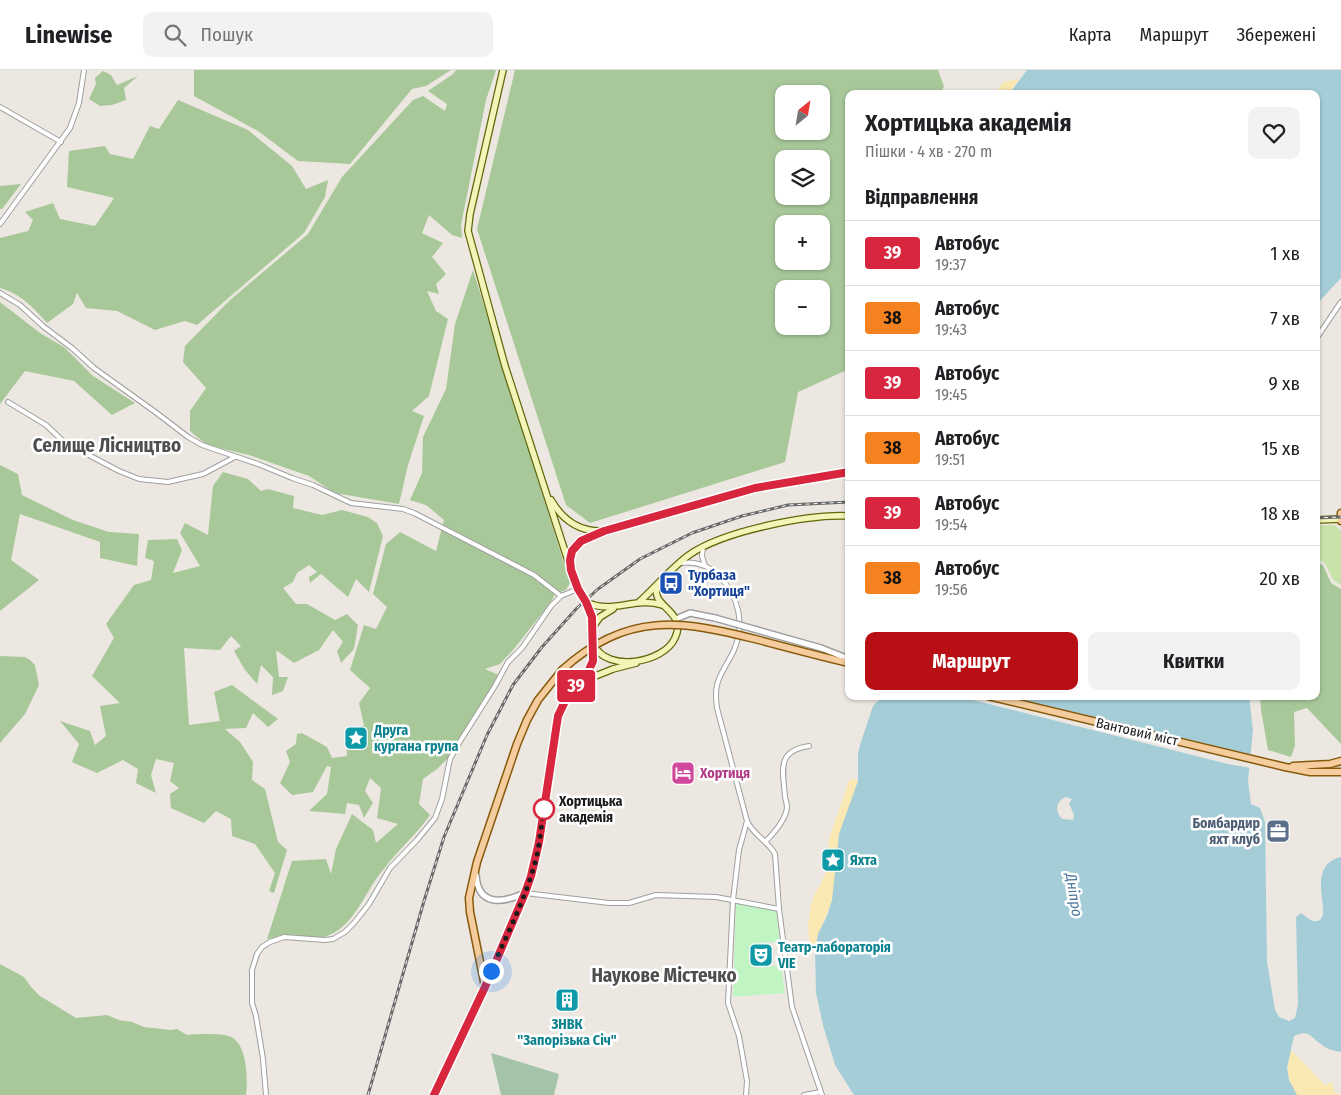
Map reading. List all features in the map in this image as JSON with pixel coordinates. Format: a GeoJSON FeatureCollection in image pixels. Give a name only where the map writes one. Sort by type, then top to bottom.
{"type":"FeatureCollection","features":[{"type":"Feature","properties":{"kind":"main road"},"geometry":{"type":"LineString","coordinates":[[434,1095],[485,987],[525,893],[539,842],[558,716],[567,697],[592,667],[593,661],[592,617],[571,570],[505,366],[468,232],[470,214],[503,70]]}},
{"type":"Feature","properties":{"kind":"main road"},"geometry":{"type":"LineString","coordinates":[[571,570],[570,560],[572,551],[577,545],[592,535],[755,488],[845,473]]}},
{"type":"Feature","properties":{"kind":"main road"},"geometry":{"type":"LineString","coordinates":[[545,487],[552,503],[567,521],[585,529],[604,531]]}},
{"type":"Feature","properties":{"kind":"main road"},"geometry":{"type":"LineString","coordinates":[[1320,520],[1339,520],[1341,513]]}},
{"type":"Feature","properties":{"kind":"main road"},"geometry":{"type":"LineString","coordinates":[[639,602],[678,563],[703,546],[735,534],[770,525],[794,520],[845,516]]}},
{"type":"Feature","properties":{"kind":"main road"},"geometry":{"type":"LineString","coordinates":[[580,682],[664,652],[675,640],[678,627],[676,619],[671,611],[660,602],[656,594],[660,582]]}},
{"type":"Feature","properties":{"kind":"main road"},"geometry":{"type":"LineString","coordinates":[[586,602],[602,608],[639,602],[659,604],[666,607]]}},
{"type":"Feature","properties":{"kind":"main road"},"geometry":{"type":"LineString","coordinates":[[592,629],[600,617],[618,606]]}},
{"type":"Feature","properties":{"kind":"main road"},"geometry":{"type":"LineString","coordinates":[[485,987],[469,905],[472,881],[517,744],[527,720],[538,700],[562,670],[589,649],[618,634],[654,625],[671,624],[690,625],[732,633],[845,662]]}},
{"type":"Feature","properties":{"kind":"main road"},"geometry":{"type":"LineString","coordinates":[[592,641],[596,650],[605,658],[629,661],[645,660]]}},
{"type":"Feature","properties":{"kind":"main road","name":"Вантовий міст"},"geometry":{"type":"LineString","coordinates":[[1005,700],[1285,767],[1310,772],[1341,772]]}},
{"type":"Feature","properties":{"kind":"main road"},"geometry":{"type":"LineString","coordinates":[[1285,767],[1330,764],[1341,761]]}},
{"type":"Feature","properties":{"kind":"street"},"geometry":{"type":"LineString","coordinates":[[0,224],[70,128],[79,103],[84,70]]}},
{"type":"Feature","properties":{"kind":"street"},"geometry":{"type":"LineString","coordinates":[[0,107],[61,142]]}},
{"type":"Feature","properties":{"kind":"street"},"geometry":{"type":"LineString","coordinates":[[0,293],[20,305],[44,328],[72,348],[94,368],[202,446],[258,464],[313,485],[351,503],[403,509],[414,513],[534,576],[561,596]]}},
{"type":"Feature","properties":{"kind":"street"},"geometry":{"type":"LineString","coordinates":[[1320,333],[1341,302]]}},
{"type":"Feature","properties":{"kind":"street"},"geometry":{"type":"LineString","coordinates":[[8,402],[46,425],[64,442],[118,471],[139,479],[168,482],[181,480],[203,474],[235,457]]}},
{"type":"Feature","properties":{"kind":"street"},"geometry":{"type":"LineString","coordinates":[[703,546],[702,556],[705,566]]}},
{"type":"Feature","properties":{"kind":"street"},"geometry":{"type":"LineString","coordinates":[[678,563],[688,562],[705,566],[724,580],[734,596],[738,607],[740,627],[738,638],[721,675],[716,694],[717,708],[750,829],[766,842],[775,854],[779,909],[792,1007],[821,1093],[804,1095]]}},
{"type":"Feature","properties":{"kind":"street"},"geometry":{"type":"LineString","coordinates":[[266,1095],[263,1060],[252,1003],[252,970],[257,954],[262,947],[284,937],[333,939],[345,932],[354,923],[369,904],[390,868],[432,824],[439,810],[450,759],[496,686],[508,662],[522,648],[551,606],[561,596],[578,589]]}},
{"type":"Feature","properties":{"kind":"street"},"geometry":{"type":"LineString","coordinates":[[676,619],[690,613],[715,618],[821,648],[845,657]]}},
{"type":"Feature","properties":{"kind":"street"},"geometry":{"type":"LineString","coordinates":[[766,842],[775,831],[787,809],[784,780],[786,756],[793,750],[809,746]]}},
{"type":"Feature","properties":{"kind":"street"},"geometry":{"type":"LineString","coordinates":[[746,1095],[747,1081],[739,1036],[728,1003],[733,900],[739,850],[747,821]]}},
{"type":"Feature","properties":{"kind":"street"},"geometry":{"type":"LineString","coordinates":[[477,862],[477,884],[482,894],[492,900],[502,901],[525,893],[609,903],[629,903],[656,895],[716,897],[779,909]]}},
{"type":"Feature","properties":{"kind":"green space"},"geometry":{"type":"Polygon","coordinates":[[[194,70],[451,70],[426,86],[412,89],[350,164],[298,161],[258,131],[194,96],[194,70]]]}},
{"type":"Feature","properties":{"kind":"green space"},"geometry":{"type":"Polygon","coordinates":[[[456,70],[496,70],[486,100],[461,225],[462,238],[452,235],[429,215],[422,233],[443,243],[432,257],[446,274],[436,284],[439,294],[427,291],[436,311],[448,319],[429,396],[412,411],[424,416],[408,465],[399,504],[335,493],[309,476],[249,455],[207,445],[190,431],[190,411],[206,388],[183,362],[185,346],[229,301],[308,234],[342,177],[413,100],[423,96],[445,111],[447,104],[428,91],[456,70]]]}},
{"type":"Feature","properties":{"kind":"green space"},"geometry":{"type":"Polygon","coordinates":[[[515,70],[938,70],[944,86],[942,90],[845,90],[845,371],[798,392],[785,462],[590,523],[566,505],[477,229],[515,70]]]}},
{"type":"Feature","properties":{"kind":"green space"},"geometry":{"type":"Polygon","coordinates":[[[103,71],[111,75],[117,85],[138,76],[124,88],[126,100],[112,105],[100,106],[89,99],[96,84],[95,78],[103,71]]]}},
{"type":"Feature","properties":{"kind":"green space"},"geometry":{"type":"Polygon","coordinates":[[[178,100],[248,130],[292,166],[306,189],[328,180],[325,197],[304,233],[197,325],[185,321],[155,330],[117,311],[86,308],[77,293],[73,304],[47,323],[32,306],[20,297],[0,288],[0,238],[28,231],[33,220],[25,212],[53,203],[60,219],[95,226],[114,198],[67,187],[69,151],[105,146],[110,154],[133,159],[150,126],[159,129],[178,100]]]}},
{"type":"Feature","properties":{"kind":"green space"},"geometry":{"type":"Polygon","coordinates":[[[21,184],[2,209],[0,209],[0,186],[21,184]]]}},
{"type":"Feature","properties":{"kind":"green space"},"geometry":{"type":"Polygon","coordinates":[[[473,270],[570,583],[566,590],[555,594],[551,602],[500,664],[485,669],[501,676],[455,751],[437,769],[423,779],[419,804],[430,815],[383,870],[352,916],[337,931],[327,936],[286,935],[267,939],[292,861],[326,859],[331,874],[336,849],[352,814],[373,830],[376,843],[398,824],[377,818],[381,788],[370,778],[365,791],[373,803],[364,818],[359,805],[347,803],[345,814],[309,811],[327,794],[331,767],[327,766],[313,792],[292,795],[280,783],[290,762],[286,751],[296,744],[297,734],[302,733],[327,747],[332,758],[347,756],[346,730],[364,726],[359,703],[370,688],[350,670],[364,625],[376,629],[387,607],[373,594],[386,544],[400,532],[436,551],[444,520],[426,505],[410,500],[422,473],[423,437],[446,389],[455,324],[473,270]]]}},
{"type":"Feature","properties":{"kind":"green space"},"geometry":{"type":"Polygon","coordinates":[[[0,302],[40,333],[64,347],[93,376],[135,403],[112,415],[74,381],[25,371],[0,404],[0,302]]]}},
{"type":"Feature","properties":{"kind":"green space"},"geometry":{"type":"Polygon","coordinates":[[[0,465],[18,474],[22,495],[73,520],[109,532],[139,534],[137,566],[100,558],[100,542],[20,514],[11,560],[39,580],[0,611],[0,465]]]}},
{"type":"Feature","properties":{"kind":"green space"},"geometry":{"type":"Polygon","coordinates":[[[223,472],[248,479],[261,491],[268,489],[294,496],[293,508],[322,515],[342,510],[368,517],[377,523],[383,536],[369,592],[356,579],[348,597],[321,574],[310,583],[309,577],[317,572],[309,565],[297,573],[293,582],[283,588],[296,604],[307,604],[335,620],[347,614],[358,625],[354,649],[341,663],[337,651],[343,642],[333,630],[319,650],[294,663],[276,650],[279,677],[288,677],[283,691],[272,695],[273,677],[261,665],[257,684],[245,670],[234,651],[241,646],[231,636],[220,650],[184,648],[189,725],[220,721],[214,692],[232,685],[278,719],[268,727],[253,713],[246,728],[225,729],[240,742],[253,762],[252,780],[265,789],[278,842],[287,850],[274,893],[269,891],[275,873],[255,844],[232,836],[231,819],[216,811],[204,823],[171,808],[170,794],[179,788],[170,781],[174,763],[156,759],[151,775],[156,793],[136,783],[138,769],[123,760],[97,773],[72,762],[79,744],[60,721],[90,731],[95,745],[106,736],[100,706],[120,703],[92,676],[114,638],[106,624],[134,585],[151,580],[154,561],[145,558],[148,540],[177,539],[182,550],[173,573],[200,566],[180,533],[185,523],[208,535],[213,486],[223,472]]]}},
{"type":"Feature","properties":{"kind":"green space"},"geometry":{"type":"Polygon","coordinates":[[[1320,525],[1335,525],[1341,531],[1341,585],[1334,581],[1324,562],[1320,561],[1320,525]]]}},
{"type":"Feature","properties":{"kind":"green space"},"geometry":{"type":"Polygon","coordinates":[[[1320,564],[1323,565],[1331,583],[1341,589],[1341,744],[1307,708],[1294,712],[1295,746],[1291,757],[1268,750],[1260,700],[1320,700],[1320,564]]]}},
{"type":"Feature","properties":{"kind":"green space"},"geometry":{"type":"Polygon","coordinates":[[[0,656],[25,657],[30,660],[35,665],[39,685],[25,714],[0,743],[0,656]]]}},
{"type":"Feature","properties":{"kind":"green space"},"geometry":{"type":"Polygon","coordinates":[[[736,903],[776,911],[780,942],[753,943],[756,968],[781,965],[785,993],[733,997],[736,903]]]}},
{"type":"Feature","properties":{"kind":"green space"},"geometry":{"type":"Polygon","coordinates":[[[0,964],[24,977],[40,996],[76,1018],[107,1015],[144,1027],[177,1029],[187,1035],[216,1034],[231,1037],[236,1041],[243,1054],[247,1080],[246,1095],[0,1095],[0,964]]]}},
{"type":"Feature","properties":{"kind":"green space"},"geometry":{"type":"Polygon","coordinates":[[[491,1053],[559,1074],[554,1095],[501,1095],[491,1053]]]}},
{"type":"Feature","properties":{"kind":"sand"},"geometry":{"type":"Polygon","coordinates":[[[1019,79],[1012,90],[997,90],[1004,82],[1019,79]]]}},
{"type":"Feature","properties":{"kind":"sand","name":"Яхта"},"geometry":{"type":"Polygon","coordinates":[[[850,780],[858,781],[839,838],[832,900],[817,938],[815,951],[810,947],[808,926],[811,905],[828,867],[829,839],[848,784],[850,780]]]}},
{"type":"Feature","properties":{"kind":"sand"},"geometry":{"type":"Polygon","coordinates":[[[1291,1050],[1325,1085],[1332,1082],[1335,1093],[1341,1095],[1297,1095],[1288,1073],[1291,1050]]]}},
{"type":"Feature","properties":{"kind":"water"},"geometry":{"type":"Polygon","coordinates":[[[1027,70],[1341,70],[1341,278],[1320,301],[1320,90],[1012,90],[1027,70]]]}},
{"type":"Feature","properties":{"kind":"water","name":"Дніпро"},"geometry":{"type":"Polygon","coordinates":[[[880,700],[1249,700],[1253,730],[1248,781],[1251,804],[1260,808],[1265,822],[1267,961],[1275,1010],[1279,1017],[1289,1021],[1295,1018],[1298,1004],[1296,917],[1301,913],[1312,921],[1321,919],[1323,913],[1321,882],[1323,872],[1329,863],[1341,857],[1341,1052],[1326,1048],[1310,1035],[1303,1033],[1294,1036],[1287,1068],[1289,1080],[1297,1095],[854,1095],[835,1065],[823,1025],[816,993],[815,951],[818,934],[832,900],[839,834],[858,781],[858,754],[873,706],[880,700]],[[1066,797],[1062,799],[1058,804],[1057,810],[1062,819],[1073,820],[1074,815],[1069,803],[1072,799],[1066,797]]]}},
{"type":"Feature","properties":{"kind":"pier"},"geometry":{"type":"Polygon","coordinates":[[[973,700],[1023,700],[1253,755],[1251,768],[1228,764],[973,700]]]}},
{"type":"Feature","properties":{"kind":"railway"},"geometry":{"type":"LineString","coordinates":[[368,1095],[444,837],[487,735],[513,685],[542,647],[577,608],[598,589],[640,559],[692,533],[742,516],[788,505],[845,502]]}},
{"type":"Feature","properties":{"kind":"railway"},"geometry":{"type":"LineString","coordinates":[[1320,518],[1341,517]]}},
{"type":"Feature","properties":{"kind":"bus line","name":"39"},"geometry":{"type":"LineString","coordinates":[[434,1095],[485,987],[525,893],[536,859],[558,716],[567,697],[592,667],[592,617],[571,570],[570,560],[572,551],[581,541],[604,531],[755,488],[845,473]]}},
{"type":"Feature","properties":{"kind":"place","name":"Турбаза \"Хортиця\""},"geometry":{"type":"Point","coordinates":[671,583]}},
{"type":"Feature","properties":{"kind":"place","name":"Друга кургана група"},"geometry":{"type":"Point","coordinates":[356,738]}},
{"type":"Feature","properties":{"kind":"place","name":"Хортиця"},"geometry":{"type":"Point","coordinates":[683,773]}},
{"type":"Feature","properties":{"kind":"place","name":"Хортицька академія"},"geometry":{"type":"Point","coordinates":[544,809]}},
{"type":"Feature","properties":{"kind":"place","name":"Бомбардир яхт клуб"},"geometry":{"type":"Point","coordinates":[1278,831]}},
{"type":"Feature","properties":{"kind":"place","name":"Яхта"},"geometry":{"type":"Point","coordinates":[833,860]}},
{"type":"Feature","properties":{"kind":"place","name":"Театр-лабораторія VIE"},"geometry":{"type":"Point","coordinates":[761,955]}},
{"type":"Feature","properties":{"kind":"place","name":"ЗНВК \"Запорізька Січ\""},"geometry":{"type":"Point","coordinates":[567,1000]}},
{"type":"Feature","properties":{"kind":"district","name":"Селище Лісництво"},"geometry":{"type":"Point","coordinates":[107,445]}},
{"type":"Feature","properties":{"kind":"district","name":"Наукове Містечко"},"geometry":{"type":"Point","coordinates":[664,975]}},
{"type":"Feature","properties":{"kind":"route"},"geometry":{"type":"LineString","coordinates":[[491,971],[531,876],[536,859],[544,809]]}}]}
